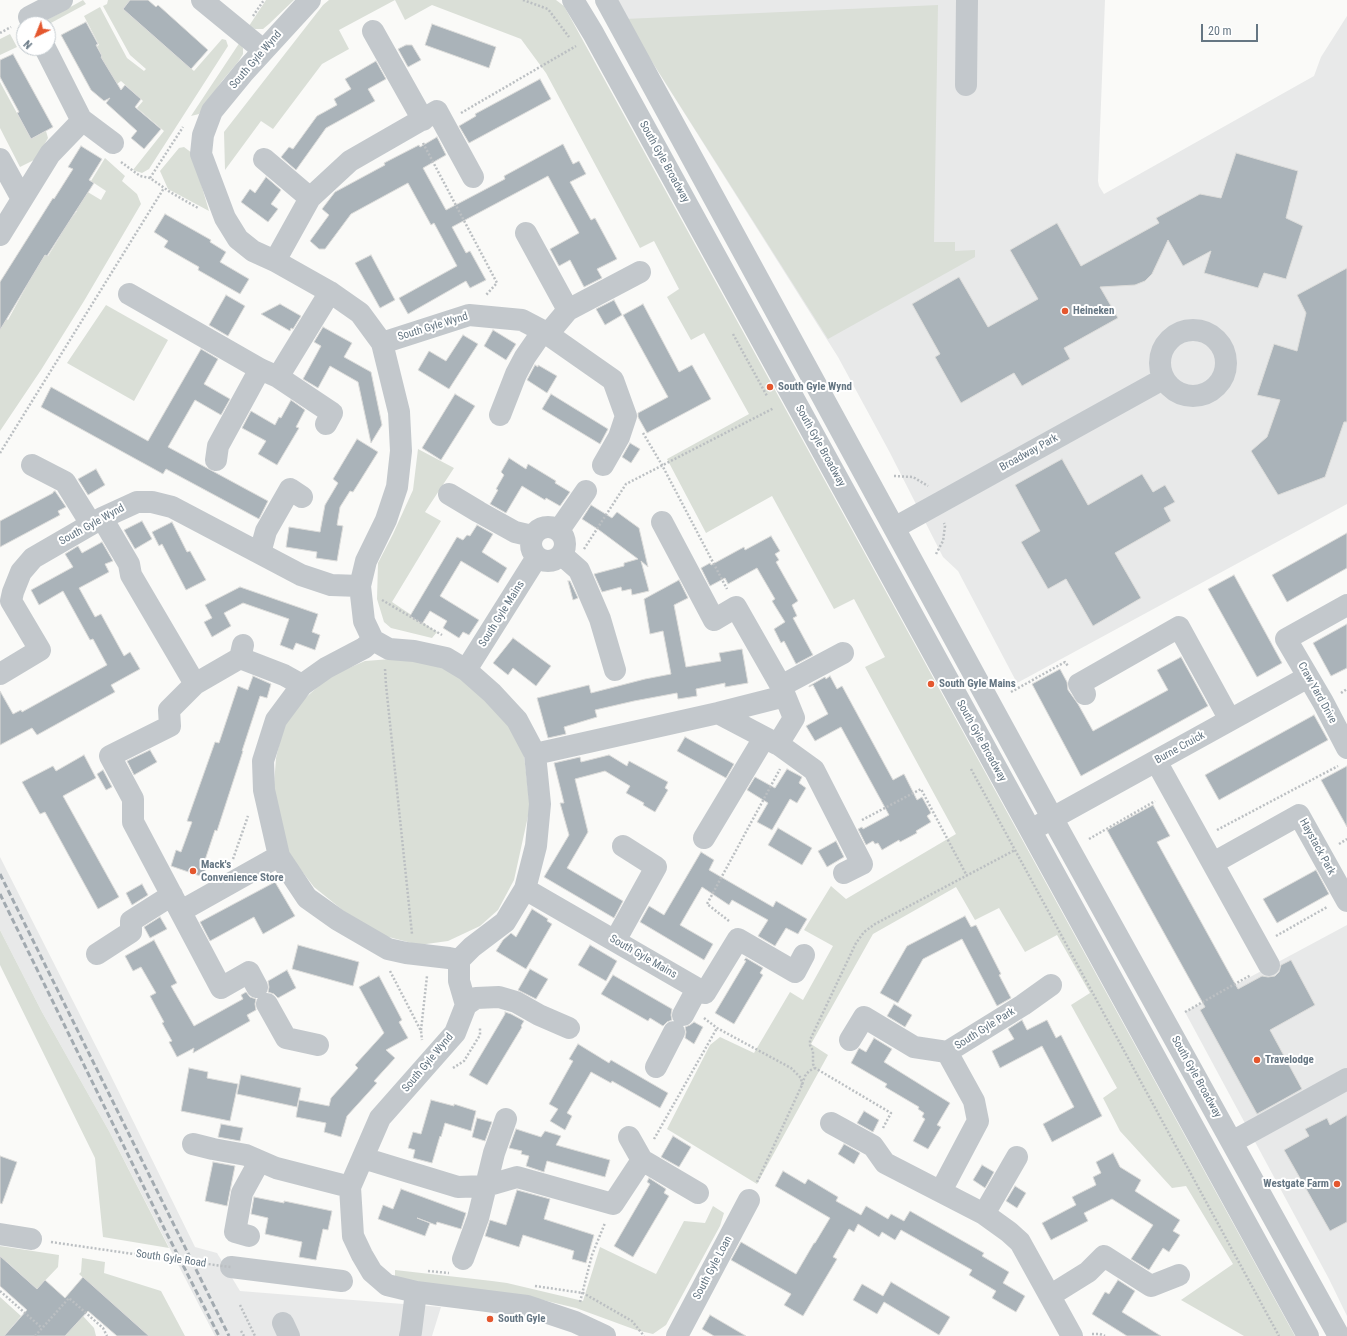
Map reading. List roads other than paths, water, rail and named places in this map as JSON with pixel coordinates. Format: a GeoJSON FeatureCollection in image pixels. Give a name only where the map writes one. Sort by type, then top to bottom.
{"type":"FeatureCollection","features":[{"type":"Feature","properties":{"kind":"street"},"geometry":{"type":"LineString","coordinates":[[38,16],[62,0]]}},
{"type":"Feature","properties":{"kind":"street"},"geometry":{"type":"LineString","coordinates":[[202,0],[263,50]]}},
{"type":"Feature","properties":{"kind":"street","name":"South Gyle Wynd"},"geometry":{"type":"LineString","coordinates":[[310,0],[263,50],[212,111],[203,135],[202,154],[225,218],[238,238],[253,251],[275,261],[330,292],[360,313],[382,343],[399,412],[401,451],[396,487],[386,520],[366,561],[368,591],[364,621],[373,640]]}},
{"type":"Feature","properties":{"kind":"street","name":"South Gyle Broadway"},"geometry":{"type":"LineString","coordinates":[[573,0],[593,33],[684,198],[1308,1336]]}},
{"type":"Feature","properties":{"kind":"street","name":"South Gyle Broadway"},"geometry":{"type":"LineString","coordinates":[[606,0],[1052,818],[1339,1336]]}},
{"type":"Feature","properties":{"kind":"street"},"geometry":{"type":"LineString","coordinates":[[966,85],[968,0]]}},
{"type":"Feature","properties":{"kind":"street"},"geometry":{"type":"LineString","coordinates":[[373,31],[429,120],[473,177]]}},
{"type":"Feature","properties":{"kind":"street"},"geometry":{"type":"LineString","coordinates":[[49,56],[81,119],[114,150]]}},
{"type":"Feature","properties":{"kind":"street"},"geometry":{"type":"LineString","coordinates":[[0,235],[50,154],[77,126],[81,119]]}},
{"type":"Feature","properties":{"kind":"street"},"geometry":{"type":"LineString","coordinates":[[275,261],[310,198],[350,160],[429,120]]}},
{"type":"Feature","properties":{"kind":"street"},"geometry":{"type":"LineString","coordinates":[[0,159],[22,198]]}},
{"type":"Feature","properties":{"kind":"street"},"geometry":{"type":"LineString","coordinates":[[264,159],[310,198]]}},
{"type":"Feature","properties":{"kind":"street"},"geometry":{"type":"LineString","coordinates":[[526,233],[568,310]]}},
{"type":"Feature","properties":{"kind":"street"},"geometry":{"type":"LineString","coordinates":[[500,415],[516,374],[525,357],[545,333],[568,310],[640,272]]}},
{"type":"Feature","properties":{"kind":"street"},"geometry":{"type":"LineString","coordinates":[[216,460],[218,446],[269,373],[330,292]]}},
{"type":"Feature","properties":{"kind":"street"},"geometry":{"type":"LineString","coordinates":[[129,294],[269,373],[332,413],[326,424]]}},
{"type":"Feature","properties":{"kind":"street","name":"South Gyle Wynd"},"geometry":{"type":"LineString","coordinates":[[382,343],[468,315],[522,320],[545,333],[613,380],[626,416],[619,437],[603,465]]}},
{"type":"Feature","properties":{"kind":"street","name":"Broadway Park"},"geometry":{"type":"LineString","coordinates":[[894,528],[1164,379]]}},
{"type":"Feature","properties":{"kind":"street"},"geometry":{"type":"LineString","coordinates":[[32,465],[65,482],[97,521],[129,564],[132,575],[195,684]]}},
{"type":"Feature","properties":{"kind":"street"},"geometry":{"type":"LineString","coordinates":[[260,553],[266,531],[290,489],[302,497]]}},
{"type":"Feature","properties":{"kind":"street"},"geometry":{"type":"LineString","coordinates":[[559,530],[586,491]]}},
{"type":"Feature","properties":{"kind":"street"},"geometry":{"type":"LineString","coordinates":[[449,494],[515,532],[532,536]]}},
{"type":"Feature","properties":{"kind":"street","name":"South Gyle Wynd"},"geometry":{"type":"LineString","coordinates":[[0,674],[40,650],[5,596],[13,592],[21,572],[33,558],[97,521],[137,502],[152,502],[172,507],[301,574],[331,585],[368,591]]}},
{"type":"Feature","properties":{"kind":"street"},"geometry":{"type":"LineString","coordinates":[[662,522],[714,620],[736,607],[783,691],[794,718],[777,745],[704,838]]}},
{"type":"Feature","properties":{"kind":"street"},"geometry":{"type":"LineString","coordinates":[[568,560],[546,561],[537,557],[532,551],[530,543],[532,536],[539,528],[549,526],[559,530],[564,537],[568,560],[579,570],[600,619],[615,670]]}},
{"type":"Feature","properties":{"kind":"street","name":"South Gyle Mains"},"geometry":{"type":"LineString","coordinates":[[466,670],[537,557]]}},
{"type":"Feature","properties":{"kind":"street","name":"Craw Yard Drive"},"geometry":{"type":"LineString","coordinates":[[1344,756],[1308,677],[1286,639],[1347,605]]}},
{"type":"Feature","properties":{"kind":"street"},"geometry":{"type":"LineString","coordinates":[[1082,689],[1179,627],[1230,720]]}},
{"type":"Feature","properties":{"kind":"street"},"geometry":{"type":"LineString","coordinates":[[459,960],[388,949],[344,924],[307,898],[279,856],[264,790],[263,762],[276,720],[302,685],[326,668],[364,648],[373,640],[389,649],[414,651],[446,658],[466,670],[492,693],[517,720],[534,754],[540,804],[536,846],[525,889],[505,922],[472,947],[459,960],[459,981],[466,1005],[476,998],[499,997],[516,1002],[539,1015],[569,1028]]}},
{"type":"Feature","properties":{"kind":"street"},"geometry":{"type":"LineString","coordinates":[[302,685],[242,651],[195,684],[169,710],[170,726],[110,756],[133,799],[133,822],[221,988],[249,972],[286,1038],[318,1045]]}},
{"type":"Feature","properties":{"kind":"street"},"geometry":{"type":"LineString","coordinates":[[534,754],[718,713],[783,691],[843,653]]}},
{"type":"Feature","properties":{"kind":"street","name":"Burne Cruick"},"geometry":{"type":"LineString","coordinates":[[1052,818],[1308,677]]}},
{"type":"Feature","properties":{"kind":"street"},"geometry":{"type":"LineString","coordinates":[[718,713],[777,745],[814,770],[862,864],[844,873]]}},
{"type":"Feature","properties":{"kind":"street"},"geometry":{"type":"LineString","coordinates":[[1156,761],[1269,965]]}},
{"type":"Feature","properties":{"kind":"street","name":"Haystack Park"},"geometry":{"type":"LineString","coordinates":[[1213,862],[1299,815],[1346,899]]}},
{"type":"Feature","properties":{"kind":"street"},"geometry":{"type":"LineString","coordinates":[[1030,831],[1052,818]]}},
{"type":"Feature","properties":{"kind":"street"},"geometry":{"type":"LineString","coordinates":[[615,941],[656,866],[623,846]]}},
{"type":"Feature","properties":{"kind":"street"},"geometry":{"type":"LineString","coordinates":[[97,954],[131,932],[131,920],[176,903],[279,856]]}},
{"type":"Feature","properties":{"kind":"street","name":"South Gyle Mains"},"geometry":{"type":"LineString","coordinates":[[525,889],[699,990]]}},
{"type":"Feature","properties":{"kind":"street"},"geometry":{"type":"LineString","coordinates":[[656,1067],[678,1024],[699,990],[705,993],[738,939],[795,972],[804,956]]}},
{"type":"Feature","properties":{"kind":"street","name":"South Gyle Park"},"geometry":{"type":"LineString","coordinates":[[941,1191],[978,1121],[974,1101],[947,1052],[1023,1005],[1051,985]]}},
{"type":"Feature","properties":{"kind":"street","name":"South Gyle Wynd"},"geometry":{"type":"LineString","coordinates":[[416,1292],[387,1284],[372,1272],[362,1255],[354,1236],[350,1187],[380,1118],[455,1033],[466,1005]]}},
{"type":"Feature","properties":{"kind":"street"},"geometry":{"type":"LineString","coordinates":[[850,1040],[864,1017],[914,1047],[947,1052]]}},
{"type":"Feature","properties":{"kind":"street"},"geometry":{"type":"LineString","coordinates":[[1232,1142],[1347,1079]]}},
{"type":"Feature","properties":{"kind":"street"},"geometry":{"type":"LineString","coordinates":[[463,1259],[478,1218],[494,1153],[506,1119]]}},
{"type":"Feature","properties":{"kind":"street"},"geometry":{"type":"LineString","coordinates":[[831,1123],[941,1191],[984,1214],[1009,1232],[1020,1242],[1051,1295],[1072,1336]]}},
{"type":"Feature","properties":{"kind":"street"},"geometry":{"type":"LineString","coordinates":[[629,1137],[642,1160],[698,1193]]}},
{"type":"Feature","properties":{"kind":"street"},"geometry":{"type":"LineString","coordinates":[[193,1144],[246,1155],[259,1162],[276,1168],[350,1187]]}},
{"type":"Feature","properties":{"kind":"street"},"geometry":{"type":"LineString","coordinates":[[984,1214],[1017,1157]]}},
{"type":"Feature","properties":{"kind":"street"},"geometry":{"type":"LineString","coordinates":[[363,1158],[458,1187],[486,1186],[517,1177],[613,1204],[642,1160]]}},
{"type":"Feature","properties":{"kind":"street"},"geometry":{"type":"LineString","coordinates":[[249,1236],[235,1232],[242,1193],[259,1162]]}},
{"type":"Feature","properties":{"kind":"street","name":"South Gyle Loan"},"geometry":{"type":"LineString","coordinates":[[677,1336],[749,1200]]}},
{"type":"Feature","properties":{"kind":"street"},"geometry":{"type":"LineString","coordinates":[[0,1234],[31,1239]]}},
{"type":"Feature","properties":{"kind":"street"},"geometry":{"type":"LineString","coordinates":[[1051,1295],[1088,1272],[1104,1256],[1151,1286],[1179,1275]]}},
{"type":"Feature","properties":{"kind":"street"},"geometry":{"type":"LineString","coordinates":[[231,1267],[342,1281]]}},
{"type":"Feature","properties":{"kind":"street"},"geometry":{"type":"LineString","coordinates":[[410,1336],[416,1292],[527,1306],[575,1322],[605,1336]]}},
{"type":"Feature","properties":{"kind":"railway"},"geometry":{"type":"LineString","coordinates":[[0,874],[229,1336]]}},
{"type":"Feature","properties":{"kind":"railway"},"geometry":{"type":"LineString","coordinates":[[0,894],[164,1228],[219,1336]]}},
{"type":"Feature","properties":{"kind":"place","name":"Heineken"},"geometry":{"type":"Point","coordinates":[1065,311]}},
{"type":"Feature","properties":{"kind":"place","name":"South Gyle Wynd"},"geometry":{"type":"Point","coordinates":[770,387]}},
{"type":"Feature","properties":{"kind":"place","name":"South Gyle Mains"},"geometry":{"type":"Point","coordinates":[931,684]}},
{"type":"Feature","properties":{"kind":"place","name":"Mack's Convenience Store"},"geometry":{"type":"Point","coordinates":[193,871]}},
{"type":"Feature","properties":{"kind":"place","name":"Travelodge"},"geometry":{"type":"Point","coordinates":[1257,1060]}},
{"type":"Feature","properties":{"kind":"place","name":"Westgate Farm"},"geometry":{"type":"Point","coordinates":[1337,1184]}},
{"type":"Feature","properties":{"kind":"place","name":"South Gyle"},"geometry":{"type":"Point","coordinates":[490,1319]}}]}
